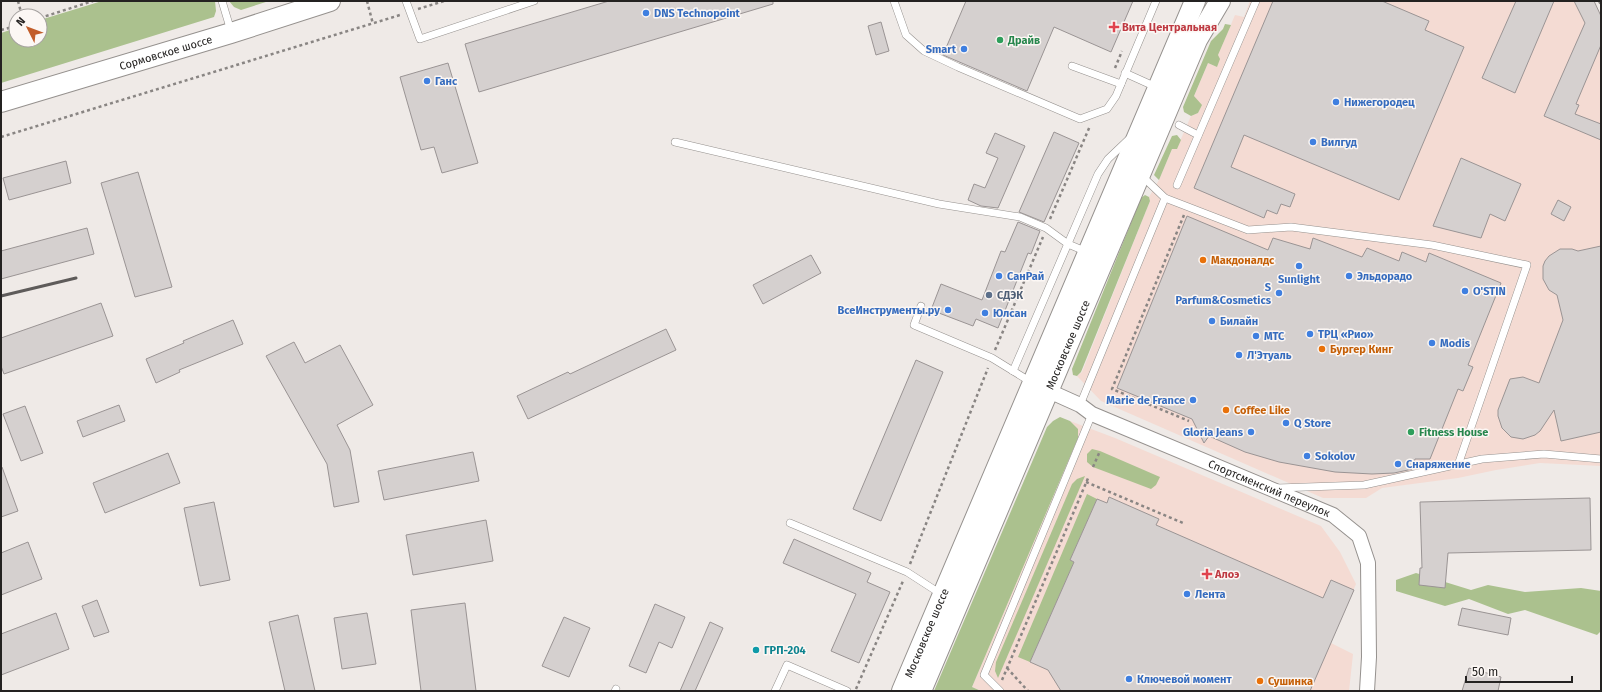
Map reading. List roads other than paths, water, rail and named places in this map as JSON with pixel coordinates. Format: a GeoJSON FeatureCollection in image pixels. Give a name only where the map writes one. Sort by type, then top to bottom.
{"type":"FeatureCollection","features":[{"type":"Feature","properties":{"kind":"main road","name":"Сормовское шоссе"},"geometry":{"type":"LineString","coordinates":[[1,102],[231,33],[330,1]]}},
{"type":"Feature","properties":{"kind":"main road","name":"Московское шоссе"},"geometry":{"type":"LineString","coordinates":[[920,691],[1040,387],[1088,253],[1195,1]]}},
{"type":"Feature","properties":{"kind":"main road","name":"Московское шоссе"},"geometry":{"type":"LineString","coordinates":[[902,691],[943,595],[1140,174],[1197,40],[1220,1]]}},
{"type":"Feature","properties":{"kind":"street","name":"Спортсменский переулок"},"geometry":{"type":"LineString","coordinates":[[1040,387],[1080,405],[1092,414],[1272,488],[1333,515],[1359,536],[1368,563],[1369,657],[1367,691]]}},
{"type":"Feature","properties":{"kind":"lane"},"geometry":{"type":"LineString","coordinates":[[222,1],[231,33]]}},
{"type":"Feature","properties":{"kind":"lane"},"geometry":{"type":"LineString","coordinates":[[406,1],[420,39],[534,1]]}},
{"type":"Feature","properties":{"kind":"lane"},"geometry":{"type":"LineString","coordinates":[[894,1],[906,35],[924,51],[958,67],[1080,118],[1107,109],[1116,96],[1156,1]]}},
{"type":"Feature","properties":{"kind":"lane"},"geometry":{"type":"LineString","coordinates":[[1177,185],[1256,1]]}},
{"type":"Feature","properties":{"kind":"lane"},"geometry":{"type":"LineString","coordinates":[[1072,66],[1121,84]]}},
{"type":"Feature","properties":{"kind":"lane"},"geometry":{"type":"LineString","coordinates":[[1125,73],[1158,88]]}},
{"type":"Feature","properties":{"kind":"lane"},"geometry":{"type":"LineString","coordinates":[[1013,371],[1098,174],[1108,159],[1128,141],[1144,122]]}},
{"type":"Feature","properties":{"kind":"lane"},"geometry":{"type":"LineString","coordinates":[[1180,125],[1198,135]]}},
{"type":"Feature","properties":{"kind":"lane"},"geometry":{"type":"LineString","coordinates":[[675,142],[939,204],[1020,217],[1046,228],[1068,244],[1088,253]]}},
{"type":"Feature","properties":{"kind":"lane"},"geometry":{"type":"LineString","coordinates":[[1140,174],[1165,198],[1248,230],[1291,227],[1432,245],[1528,266],[1458,465]]}},
{"type":"Feature","properties":{"kind":"lane"},"geometry":{"type":"LineString","coordinates":[[1080,405],[1165,198]]}},
{"type":"Feature","properties":{"kind":"lane"},"geometry":{"type":"LineString","coordinates":[[921,306],[914,325],[992,358],[1040,387]]}},
{"type":"Feature","properties":{"kind":"lane"},"geometry":{"type":"LineString","coordinates":[[998,690],[984,675],[1092,414]]}},
{"type":"Feature","properties":{"kind":"lane"},"geometry":{"type":"LineString","coordinates":[[1272,488],[1364,485],[1482,459],[1544,454],[1601,458]]}},
{"type":"Feature","properties":{"kind":"lane"},"geometry":{"type":"LineString","coordinates":[[790,523],[907,572],[943,595]]}},
{"type":"Feature","properties":{"kind":"lane"},"geometry":{"type":"LineString","coordinates":[[775,691],[787,665],[847,691]]}},
{"type":"Feature","properties":{"kind":"railway"},"geometry":{"type":"LineString","coordinates":[[1,296],[76,278]]}},
{"type":"Feature","properties":{"kind":"place","name":"DNS Technopoint"},"geometry":{"type":"Point","coordinates":[646,13]}},
{"type":"Feature","properties":{"kind":"place","name":"Вита Центральная"},"geometry":{"type":"Point","coordinates":[1114,27]}},
{"type":"Feature","properties":{"kind":"place","name":"Драйв"},"geometry":{"type":"Point","coordinates":[1000,40]}},
{"type":"Feature","properties":{"kind":"place","name":"Smart"},"geometry":{"type":"Point","coordinates":[964,49]}},
{"type":"Feature","properties":{"kind":"place","name":"Ганс"},"geometry":{"type":"Point","coordinates":[427,81]}},
{"type":"Feature","properties":{"kind":"place","name":"Нижегородец"},"geometry":{"type":"Point","coordinates":[1336,102]}},
{"type":"Feature","properties":{"kind":"place","name":"Вилгуд"},"geometry":{"type":"Point","coordinates":[1313,142]}},
{"type":"Feature","properties":{"kind":"place","name":"Макдоналдс"},"geometry":{"type":"Point","coordinates":[1203,260]}},
{"type":"Feature","properties":{"kind":"place","name":"Sunlight"},"geometry":{"type":"Point","coordinates":[1299,266]}},
{"type":"Feature","properties":{"kind":"place","name":"СанРай"},"geometry":{"type":"Point","coordinates":[999,276]}},
{"type":"Feature","properties":{"kind":"place","name":"Эльдорадо"},"geometry":{"type":"Point","coordinates":[1349,276]}},
{"type":"Feature","properties":{"kind":"place","name":"O'STIN"},"geometry":{"type":"Point","coordinates":[1465,291]}},
{"type":"Feature","properties":{"kind":"place","name":"S Parfum&Cosmetics"},"geometry":{"type":"Point","coordinates":[1279,293]}},
{"type":"Feature","properties":{"kind":"place","name":"СДЭК"},"geometry":{"type":"Point","coordinates":[989,295]}},
{"type":"Feature","properties":{"kind":"place","name":"ВсеИнструменты.ру"},"geometry":{"type":"Point","coordinates":[948,310]}},
{"type":"Feature","properties":{"kind":"place","name":"Юлсан"},"geometry":{"type":"Point","coordinates":[985,313]}},
{"type":"Feature","properties":{"kind":"place","name":"Билайн"},"geometry":{"type":"Point","coordinates":[1212,321]}},
{"type":"Feature","properties":{"kind":"place","name":"ТРЦ «Рио»"},"geometry":{"type":"Point","coordinates":[1310,334]}},
{"type":"Feature","properties":{"kind":"place","name":"МТС"},"geometry":{"type":"Point","coordinates":[1256,336]}},
{"type":"Feature","properties":{"kind":"place","name":"Modis"},"geometry":{"type":"Point","coordinates":[1432,343]}},
{"type":"Feature","properties":{"kind":"place","name":"Бургер Кинг"},"geometry":{"type":"Point","coordinates":[1322,349]}},
{"type":"Feature","properties":{"kind":"place","name":"Л'Этуаль"},"geometry":{"type":"Point","coordinates":[1239,355]}},
{"type":"Feature","properties":{"kind":"place","name":"Marie de France"},"geometry":{"type":"Point","coordinates":[1193,400]}},
{"type":"Feature","properties":{"kind":"place","name":"Coffee Like"},"geometry":{"type":"Point","coordinates":[1226,410]}},
{"type":"Feature","properties":{"kind":"place","name":"Q Store"},"geometry":{"type":"Point","coordinates":[1286,423]}},
{"type":"Feature","properties":{"kind":"place","name":"Gloria Jeans"},"geometry":{"type":"Point","coordinates":[1251,432]}},
{"type":"Feature","properties":{"kind":"place","name":"Fitness House"},"geometry":{"type":"Point","coordinates":[1411,432]}},
{"type":"Feature","properties":{"kind":"place","name":"Sokolov"},"geometry":{"type":"Point","coordinates":[1307,456]}},
{"type":"Feature","properties":{"kind":"place","name":"Снаряжение"},"geometry":{"type":"Point","coordinates":[1398,464]}},
{"type":"Feature","properties":{"kind":"place","name":"Алоэ"},"geometry":{"type":"Point","coordinates":[1207,574]}},
{"type":"Feature","properties":{"kind":"place","name":"Лента"},"geometry":{"type":"Point","coordinates":[1187,594]}},
{"type":"Feature","properties":{"kind":"place","name":"ГРП-204"},"geometry":{"type":"Point","coordinates":[756,650]}},
{"type":"Feature","properties":{"kind":"place","name":"Ключевой момент"},"geometry":{"type":"Point","coordinates":[1129,679]}},
{"type":"Feature","properties":{"kind":"place","name":"Сушинка"},"geometry":{"type":"Point","coordinates":[1260,681]}}]}
